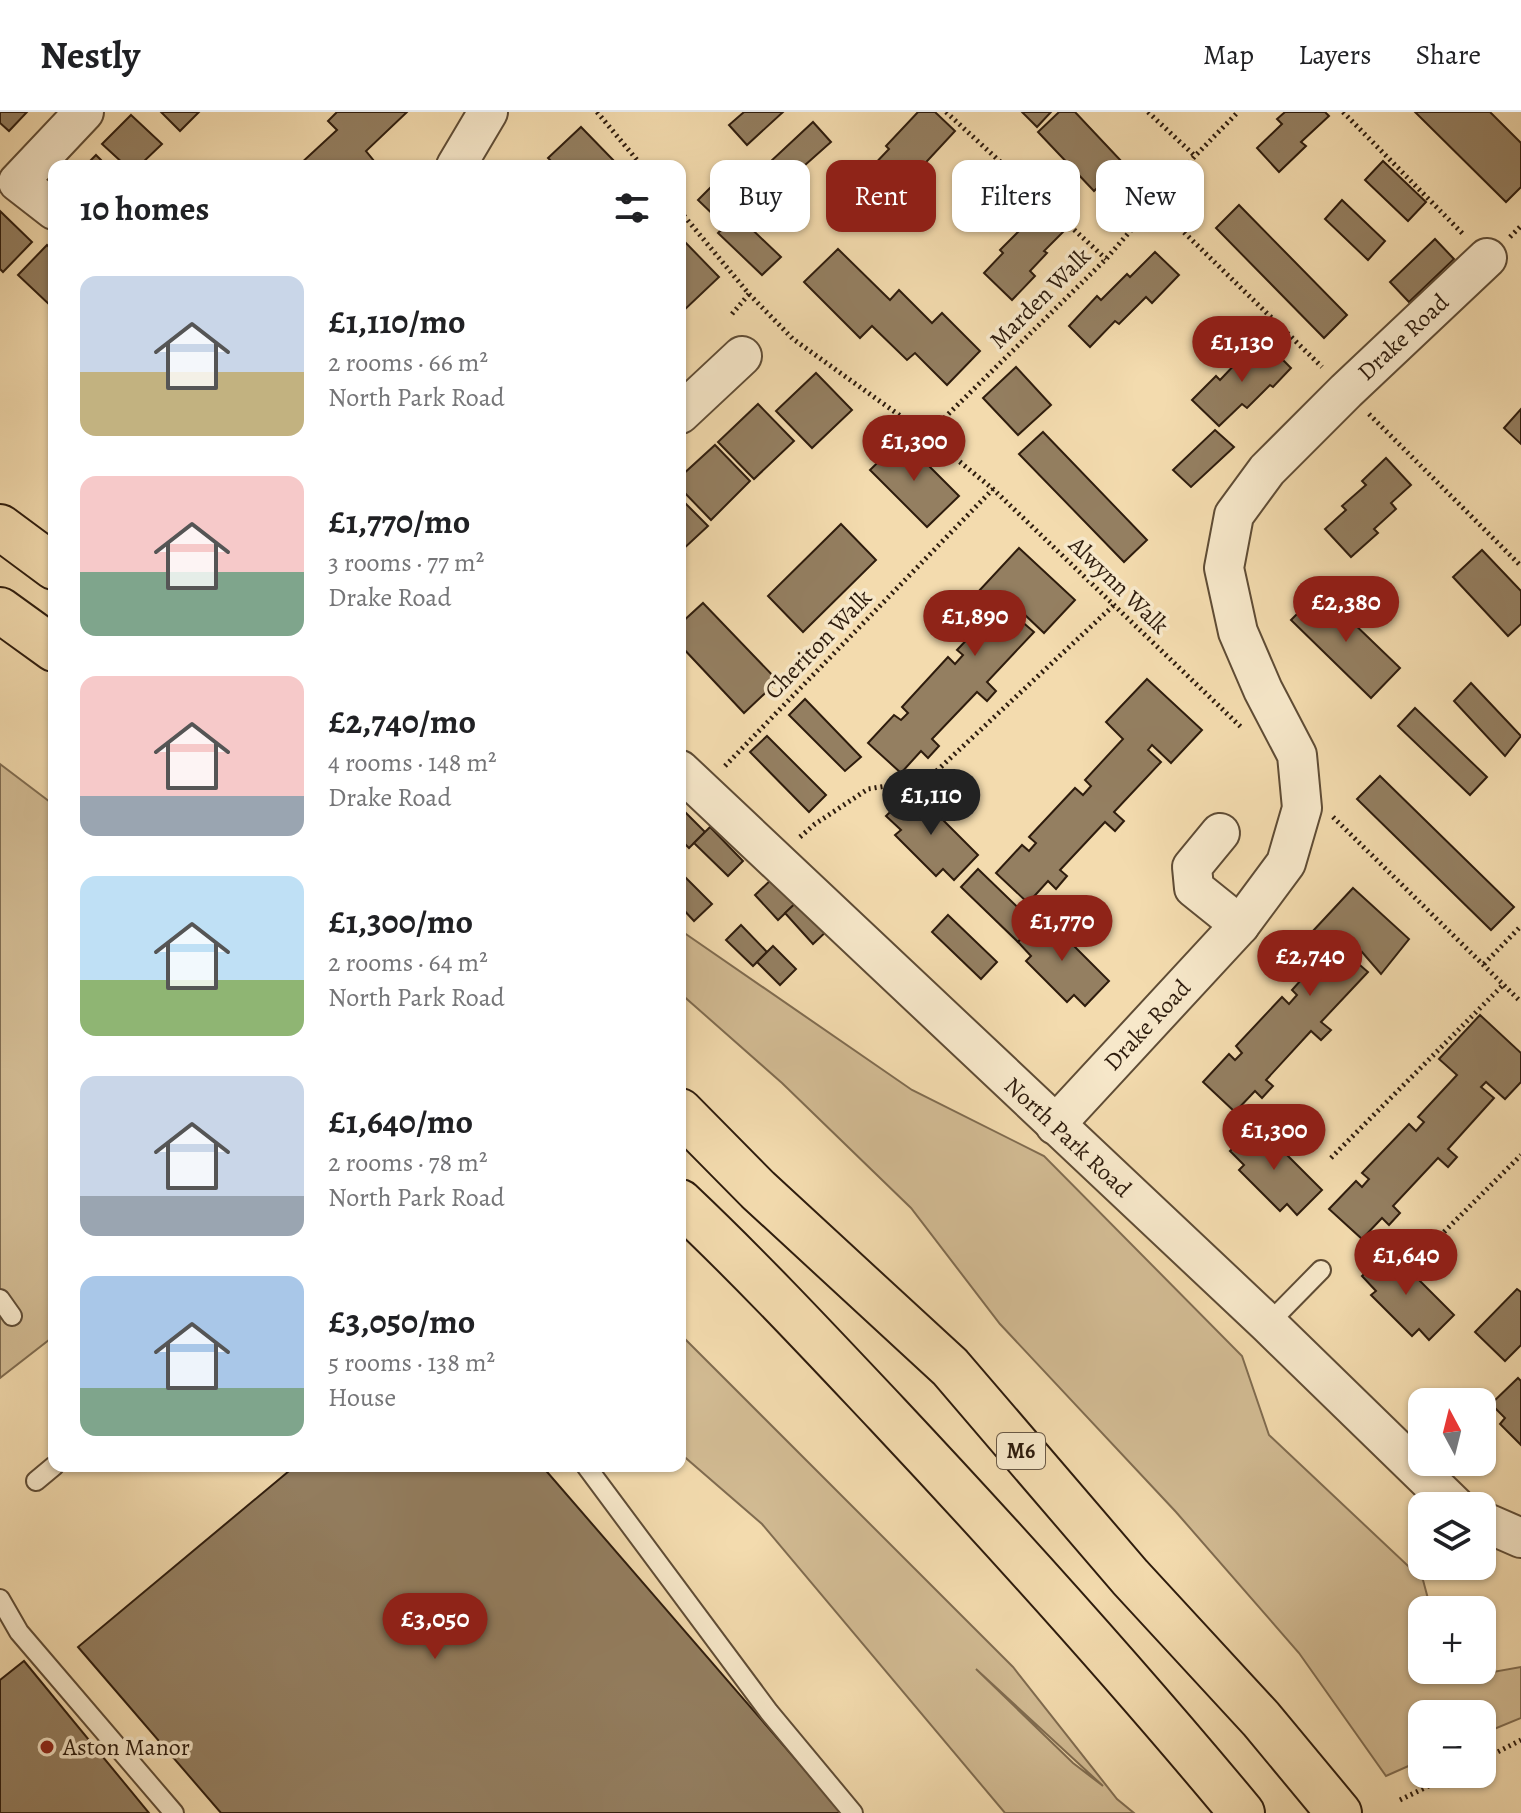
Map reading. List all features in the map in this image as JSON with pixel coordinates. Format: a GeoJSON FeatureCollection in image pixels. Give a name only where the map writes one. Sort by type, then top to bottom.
{"type":"FeatureCollection","features":[{"type":"Feature","properties":{"kind":"highway"},"geometry":{"type":"LineString","coordinates":[[0,527],[48,563]]}},
{"type":"Feature","properties":{"kind":"highway"},"geometry":{"type":"LineString","coordinates":[[0,610],[48,645]]}},
{"type":"Feature","properties":{"kind":"highway","name":"M6"},"geometry":{"type":"LineString","coordinates":[[686,1117],[758,1190],[950,1367],[1130,1577],[1261,1719],[1339,1813]]}},
{"type":"Feature","properties":{"kind":"highway"},"geometry":{"type":"LineString","coordinates":[[686,1208],[750,1269],[946,1477],[1075,1618],[1242,1813]]}},
{"type":"Feature","properties":{"kind":"street"},"geometry":{"type":"LineString","coordinates":[[48,205],[18,182],[84,112]]}},
{"type":"Feature","properties":{"kind":"street"},"geometry":{"type":"LineString","coordinates":[[460,160],[488,112]]}},
{"type":"Feature","properties":{"kind":"street","name":"Drake Road"},"geometry":{"type":"LineString","coordinates":[[1055,1125],[1240,925],[1286,863],[1302,808],[1297,755],[1263,690],[1238,632],[1224,568],[1234,515],[1276,460],[1487,258]]}},
{"type":"Feature","properties":{"kind":"street"},"geometry":{"type":"LineString","coordinates":[[686,408],[742,356]]}},
{"type":"Feature","properties":{"kind":"street","name":"North Park Road"},"geometry":{"type":"LineString","coordinates":[[691,780],[1268,1324],[1441,1492]]}},
{"type":"Feature","properties":{"kind":"street"},"geometry":{"type":"LineString","coordinates":[[1220,833],[1192,867],[1194,888],[1240,925]]}},
{"type":"Feature","properties":{"kind":"street"},"geometry":{"type":"LineString","coordinates":[[1496,1527],[1521,1538]]}},
{"type":"Feature","properties":{"kind":"lane"},"geometry":{"type":"LineString","coordinates":[[1268,1324],[1321,1270]]}},
{"type":"Feature","properties":{"kind":"lane"},"geometry":{"type":"LineString","coordinates":[[0,1299],[12,1316]]}},
{"type":"Feature","properties":{"kind":"lane"},"geometry":{"type":"LineString","coordinates":[[36,1481],[48,1471]]}},
{"type":"Feature","properties":{"kind":"lane"},"geometry":{"type":"LineString","coordinates":[[590,1472],[769,1712],[853,1813]]}},
{"type":"Feature","properties":{"kind":"lane"},"geometry":{"type":"LineString","coordinates":[[0,1599],[19,1632],[174,1813]]}},
{"type":"Feature","properties":{"kind":"path"},"geometry":{"type":"LineString","coordinates":[[597,112],[637,160]]}},
{"type":"Feature","properties":{"kind":"path"},"geometry":{"type":"LineString","coordinates":[[946,112],[1106,259]]}},
{"type":"Feature","properties":{"kind":"path"},"geometry":{"type":"LineString","coordinates":[[1148,112],[1195,156]]}},
{"type":"Feature","properties":{"kind":"path","name":"Marden Walk"},"geometry":{"type":"LineString","coordinates":[[927,435],[1106,259],[1195,156],[1238,112]]}},
{"type":"Feature","properties":{"kind":"path"},"geometry":{"type":"LineString","coordinates":[[1343,112],[1487,258]]}},
{"type":"Feature","properties":{"kind":"path","name":"Alwynn Walk"},"geometry":{"type":"LineString","coordinates":[[686,218],[749,294],[793,339],[927,435],[993,489],[1246,732]]}},
{"type":"Feature","properties":{"kind":"path"},"geometry":{"type":"LineString","coordinates":[[732,314],[749,294]]}},
{"type":"Feature","properties":{"kind":"path","name":"Cheriton Walk"},"geometry":{"type":"LineString","coordinates":[[691,780],[993,489]]}},
{"type":"Feature","properties":{"kind":"path"},"geometry":{"type":"LineString","coordinates":[[775,859],[815,824],[868,789],[928,779],[1114,605]]}},
{"type":"Feature","properties":{"kind":"path"},"geometry":{"type":"LineString","coordinates":[[1301,785],[1521,1002]]}},
{"type":"Feature","properties":{"kind":"path"},"geometry":{"type":"LineString","coordinates":[[1484,964],[1521,926]]}},
{"type":"Feature","properties":{"kind":"path"},"geometry":{"type":"LineString","coordinates":[[1331,1158],[1503,985]]}},
{"type":"Feature","properties":{"kind":"path"},"geometry":{"type":"LineString","coordinates":[[1427,1249],[1521,1155]]}},
{"type":"Feature","properties":{"kind":"path"},"geometry":{"type":"LineString","coordinates":[[1496,1753],[1521,1740]]}},
{"type":"Feature","properties":{"kind":"path"},"geometry":{"type":"LineString","coordinates":[[1400,1800],[1424,1788]]}},
{"type":"Feature","properties":{"kind":"shaded area"},"geometry":{"type":"Polygon","coordinates":[[[0,764],[48,800],[48,1341],[0,1378],[0,764]]]}},
{"type":"Feature","properties":{"kind":"shaded area"},"geometry":{"type":"Polygon","coordinates":[[[686,934],[912,1090],[1044,1156],[1242,1356],[1269,1435],[1408,1566],[1408,1580],[1423,1580],[1427,1596],[1408,1596],[1408,1684],[1496,1684],[1496,1671],[1521,1667],[1521,1718],[1496,1728],[1496,1700],[1408,1700],[1408,1766],[1386,1776],[1299,1653],[1176,1512],[1000,1324],[911,1208],[782,1083],[686,998],[686,934]]]}},
{"type":"Feature","properties":{"kind":"shaded area"},"geometry":{"type":"Polygon","coordinates":[[[686,1340],[1013,1667],[1117,1799],[1134,1813],[1005,1813],[762,1524],[686,1458],[686,1340]],[[976,1669],[1073,1763],[1103,1786],[976,1669]]]}},
{"type":"Feature","properties":{"kind":"building"},"geometry":{"type":"Polygon","coordinates":[[[0,112],[27,112],[9,131],[0,123],[0,112]]]}},
{"type":"Feature","properties":{"kind":"building"},"geometry":{"type":"Polygon","coordinates":[[[161,112],[199,112],[180,131],[161,112]]]}},
{"type":"Feature","properties":{"kind":"building"},"geometry":{"type":"Polygon","coordinates":[[[337,112],[407,112],[366,151],[373,160],[304,160],[337,130],[328,121],[337,112]]]}},
{"type":"Feature","properties":{"kind":"building"},"geometry":{"type":"Polygon","coordinates":[[[744,112],[783,112],[747,145],[729,125],[744,112]]]}},
{"type":"Feature","properties":{"kind":"building"},"geometry":{"type":"Polygon","coordinates":[[[918,112],[935,112],[955,131],[928,160],[879,160],[889,149],[886,146],[918,112]]]}},
{"type":"Feature","properties":{"kind":"building"},"geometry":{"type":"Polygon","coordinates":[[[1022,112],[1051,112],[1037,127],[1022,112]]]}},
{"type":"Feature","properties":{"kind":"building"},"geometry":{"type":"Polygon","coordinates":[[[1059,112],[1075,112],[1120,160],[1096,160],[1094,191],[1080,176],[1080,160],[1065,160],[1038,132],[1059,112]]]}},
{"type":"Feature","properties":{"kind":"building"},"geometry":{"type":"Polygon","coordinates":[[[1285,112],[1325,112],[1329,116],[1301,142],[1306,146],[1279,172],[1257,148],[1282,124],[1277,119],[1285,112]]]}},
{"type":"Feature","properties":{"kind":"building"},"geometry":{"type":"Polygon","coordinates":[[[1415,112],[1490,112],[1521,143],[1521,187],[1506,202],[1415,112]]]}},
{"type":"Feature","properties":{"kind":"building"},"geometry":{"type":"Polygon","coordinates":[[[131,115],[162,144],[145,160],[119,160],[102,144],[131,115]]]}},
{"type":"Feature","properties":{"kind":"building"},"geometry":{"type":"Polygon","coordinates":[[[813,122],[831,142],[810,161],[772,160],[813,122]]]}},
{"type":"Feature","properties":{"kind":"building"},"geometry":{"type":"Polygon","coordinates":[[[581,127],[613,160],[550,160],[548,158],[581,127]]]}},
{"type":"Feature","properties":{"kind":"building"},"geometry":{"type":"Polygon","coordinates":[[[1383,161],[1426,202],[1408,221],[1365,180],[1383,161]]]}},
{"type":"Feature","properties":{"kind":"building"},"geometry":{"type":"Polygon","coordinates":[[[710,188],[710,212],[698,200],[710,188]]]}},
{"type":"Feature","properties":{"kind":"building"},"geometry":{"type":"Polygon","coordinates":[[[1342,200],[1385,241],[1368,260],[1325,219],[1342,200]]]}},
{"type":"Feature","properties":{"kind":"building"},"geometry":{"type":"Polygon","coordinates":[[[1239,205],[1347,315],[1324,338],[1216,228],[1239,205]]]}},
{"type":"Feature","properties":{"kind":"building"},"geometry":{"type":"Polygon","coordinates":[[[0,211],[32,242],[3,272],[0,269],[0,211]]]}},
{"type":"Feature","properties":{"kind":"building"},"geometry":{"type":"Polygon","coordinates":[[[755,232],[781,257],[762,275],[718,233],[755,232]]]}},
{"type":"Feature","properties":{"kind":"building"},"geometry":{"type":"Polygon","coordinates":[[[1018,232],[1063,232],[1030,271],[1035,276],[1012,300],[984,273],[1003,253],[1000,250],[1018,232]]]}},
{"type":"Feature","properties":{"kind":"building"},"geometry":{"type":"Polygon","coordinates":[[[1435,239],[1454,259],[1409,302],[1390,282],[1435,239]]]}},
{"type":"Feature","properties":{"kind":"building"},"geometry":{"type":"Polygon","coordinates":[[[686,243],[719,277],[686,308],[686,243]]]}},
{"type":"Feature","properties":{"kind":"building"},"geometry":{"type":"Polygon","coordinates":[[[47,245],[48,246],[48,303],[18,275],[47,245]]]}},
{"type":"Feature","properties":{"kind":"building"},"geometry":{"type":"Polygon","coordinates":[[[838,249],[890,300],[899,290],[932,323],[942,313],[980,351],[947,385],[915,353],[907,360],[872,326],[860,338],[804,282],[838,249]]]}},
{"type":"Feature","properties":{"kind":"building"},"geometry":{"type":"Polygon","coordinates":[[[1155,252],[1179,275],[1152,303],[1146,297],[1119,324],[1115,321],[1090,347],[1069,326],[1097,296],[1101,300],[1155,252]]]}},
{"type":"Feature","properties":{"kind":"building"},"geometry":{"type":"Polygon","coordinates":[[[1265,342],[1291,368],[1247,408],[1242,404],[1219,426],[1192,400],[1216,376],[1220,380],[1241,358],[1245,362],[1265,342]]]}},
{"type":"Feature","properties":{"kind":"building"},"geometry":{"type":"Polygon","coordinates":[[[1016,367],[1051,405],[1018,435],[983,398],[1016,367]]]}},
{"type":"Feature","properties":{"kind":"building"},"geometry":{"type":"Polygon","coordinates":[[[816,373],[852,410],[812,448],[776,411],[816,373]]]}},
{"type":"Feature","properties":{"kind":"building"},"geometry":{"type":"Polygon","coordinates":[[[758,404],[794,441],[754,479],[718,442],[758,404]]]}},
{"type":"Feature","properties":{"kind":"building"},"geometry":{"type":"Polygon","coordinates":[[[1521,409],[1521,444],[1504,428],[1521,409]]]}},
{"type":"Feature","properties":{"kind":"building"},"geometry":{"type":"Polygon","coordinates":[[[1215,430],[1234,447],[1191,487],[1173,470],[1215,430]]]}},
{"type":"Feature","properties":{"kind":"building"},"geometry":{"type":"Polygon","coordinates":[[[1043,432],[1147,540],[1124,562],[1019,454],[1043,432]]]}},
{"type":"Feature","properties":{"kind":"building"},"geometry":{"type":"Polygon","coordinates":[[[902,439],[959,496],[927,527],[870,470],[902,439]]]}},
{"type":"Feature","properties":{"kind":"building"},"geometry":{"type":"Polygon","coordinates":[[[715,445],[750,481],[711,520],[686,494],[686,472],[715,445]]]}},
{"type":"Feature","properties":{"kind":"building"},"geometry":{"type":"Polygon","coordinates":[[[1386,458],[1411,485],[1391,503],[1396,509],[1374,529],[1378,533],[1351,557],[1325,529],[1346,510],[1342,506],[1366,485],[1362,481],[1386,458]]]}},
{"type":"Feature","properties":{"kind":"building"},"geometry":{"type":"Polygon","coordinates":[[[686,504],[708,526],[686,546],[686,504]]]}},
{"type":"Feature","properties":{"kind":"building"},"geometry":{"type":"Polygon","coordinates":[[[841,524],[876,560],[803,632],[768,596],[841,524]]]}},
{"type":"Feature","properties":{"kind":"building"},"geometry":{"type":"Polygon","coordinates":[[[1019,548],[1075,600],[1044,633],[1025,615],[1020,620],[1034,632],[987,682],[996,691],[987,701],[977,692],[932,739],[939,746],[928,758],[921,751],[901,773],[868,743],[894,715],[901,720],[908,713],[902,707],[948,657],[955,664],[963,655],[957,650],[996,609],[978,592],[1019,548]]]}},
{"type":"Feature","properties":{"kind":"building"},"geometry":{"type":"Polygon","coordinates":[[[1482,550],[1521,591],[1521,624],[1508,636],[1453,577],[1482,550]]]}},
{"type":"Feature","properties":{"kind":"building"},"geometry":{"type":"Polygon","coordinates":[[[1320,591],[1400,668],[1371,698],[1291,620],[1320,591]]]}},
{"type":"Feature","properties":{"kind":"building"},"geometry":{"type":"Polygon","coordinates":[[[703,603],[778,681],[744,713],[686,651],[686,619],[703,603]]]}},
{"type":"Feature","properties":{"kind":"building"},"geometry":{"type":"Polygon","coordinates":[[[1147,679],[1202,730],[1171,763],[1152,745],[1148,750],[1161,762],[1114,812],[1124,821],[1115,831],[1105,822],[1060,870],[1067,876],[1056,889],[1048,881],[1028,903],[996,873],[1022,845],[1029,851],[1036,843],[1029,837],[1075,788],[1083,795],[1091,786],[1085,780],[1123,739],[1106,722],[1147,679]]]}},
{"type":"Feature","properties":{"kind":"building"},"geometry":{"type":"Polygon","coordinates":[[[1471,683],[1521,736],[1505,756],[1454,701],[1471,683]]]}},
{"type":"Feature","properties":{"kind":"building"},"geometry":{"type":"Polygon","coordinates":[[[805,699],[861,757],[845,771],[789,715],[805,699]]]}},
{"type":"Feature","properties":{"kind":"building"},"geometry":{"type":"Polygon","coordinates":[[[1415,708],[1487,777],[1470,795],[1398,726],[1415,708]]]}},
{"type":"Feature","properties":{"kind":"building"},"geometry":{"type":"Polygon","coordinates":[[[767,736],[826,795],[809,812],[750,752],[767,736]]]}},
{"type":"Feature","properties":{"kind":"building"},"geometry":{"type":"Polygon","coordinates":[[[1380,776],[1514,907],[1491,930],[1357,799],[1380,776]]]}},
{"type":"Feature","properties":{"kind":"building"},"geometry":{"type":"Polygon","coordinates":[[[913,790],[978,855],[954,880],[943,869],[936,876],[895,835],[901,830],[886,816],[913,790]]]}},
{"type":"Feature","properties":{"kind":"building"},"geometry":{"type":"Polygon","coordinates":[[[686,813],[705,832],[689,848],[686,845],[686,813]]]}},
{"type":"Feature","properties":{"kind":"building"},"geometry":{"type":"Polygon","coordinates":[[[710,827],[743,861],[728,876],[694,843],[710,827]]]}},
{"type":"Feature","properties":{"kind":"building"},"geometry":{"type":"Polygon","coordinates":[[[978,869],[1035,924],[1018,942],[961,887],[978,869]]]}},
{"type":"Feature","properties":{"kind":"building"},"geometry":{"type":"Polygon","coordinates":[[[774,877],[797,902],[778,920],[755,895],[774,877]]]}},
{"type":"Feature","properties":{"kind":"building"},"geometry":{"type":"Polygon","coordinates":[[[686,878],[712,904],[694,921],[686,912],[686,878]]]}},
{"type":"Feature","properties":{"kind":"building"},"geometry":{"type":"Polygon","coordinates":[[[1353,888],[1409,939],[1381,974],[1362,952],[1354,960],[1368,972],[1321,1022],[1331,1030],[1321,1040],[1311,1031],[1266,1080],[1273,1086],[1262,1098],[1255,1091],[1235,1112],[1203,1082],[1229,1054],[1235,1060],[1242,1053],[1236,1046],[1282,997],[1289,1004],[1297,995],[1292,990],[1330,948],[1312,932],[1353,888]]]}},
{"type":"Feature","properties":{"kind":"building"},"geometry":{"type":"Polygon","coordinates":[[[802,897],[830,928],[813,944],[785,913],[802,897]]]}},
{"type":"Feature","properties":{"kind":"building"},"geometry":{"type":"Polygon","coordinates":[[[948,915],[997,962],[981,979],[932,932],[948,915]]]}},
{"type":"Feature","properties":{"kind":"building"},"geometry":{"type":"Polygon","coordinates":[[[1044,916],[1109,981],[1085,1006],[1074,995],[1067,1002],[1026,961],[1031,956],[1018,942],[1044,916]]]}},
{"type":"Feature","properties":{"kind":"building"},"geometry":{"type":"Polygon","coordinates":[[[741,925],[767,952],[753,966],[726,940],[741,925]]]}},
{"type":"Feature","properties":{"kind":"building"},"geometry":{"type":"Polygon","coordinates":[[[773,946],[796,969],[780,985],[757,962],[773,946]]]}},
{"type":"Feature","properties":{"kind":"building"},"geometry":{"type":"Polygon","coordinates":[[[1480,1015],[1521,1053],[1521,1082],[1505,1099],[1486,1082],[1481,1087],[1494,1098],[1448,1149],[1457,1157],[1448,1167],[1438,1158],[1393,1206],[1400,1213],[1389,1225],[1382,1218],[1362,1239],[1329,1209],[1356,1181],[1362,1187],[1369,1179],[1362,1173],[1409,1124],[1416,1131],[1424,1122],[1418,1117],[1457,1075],[1439,1059],[1480,1015]]]}},
{"type":"Feature","properties":{"kind":"building"},"geometry":{"type":"Polygon","coordinates":[[[1257,1125],[1322,1190],[1297,1215],[1287,1204],[1280,1211],[1239,1170],[1244,1165],[1230,1151],[1257,1125]]]}},
{"type":"Feature","properties":{"kind":"building"},"geometry":{"type":"Polygon","coordinates":[[[1389,1250],[1454,1315],[1429,1340],[1419,1329],[1412,1336],[1371,1295],[1376,1291],[1362,1276],[1389,1250]]]}},
{"type":"Feature","properties":{"kind":"building"},"geometry":{"type":"Polygon","coordinates":[[[1517,1289],[1521,1292],[1521,1345],[1505,1361],[1475,1332],[1517,1289]]]}},
{"type":"Feature","properties":{"kind":"building"},"geometry":{"type":"Polygon","coordinates":[[[1518,1378],[1521,1381],[1521,1445],[1500,1424],[1505,1418],[1496,1409],[1496,1399],[1518,1378]]]}},
{"type":"Feature","properties":{"kind":"building"},"geometry":{"type":"Polygon","coordinates":[[[288,1472],[547,1472],[842,1813],[221,1813],[78,1647],[288,1472]]]}},
{"type":"Feature","properties":{"kind":"building","name":"Aston Manor"},"geometry":{"type":"Polygon","coordinates":[[[24,1661],[149,1813],[0,1813],[0,1680],[24,1661]]]}},
{"type":"Feature","properties":{"kind":"place","name":"Aston Manor"},"geometry":{"type":"Point","coordinates":[47,1747]}}]}
